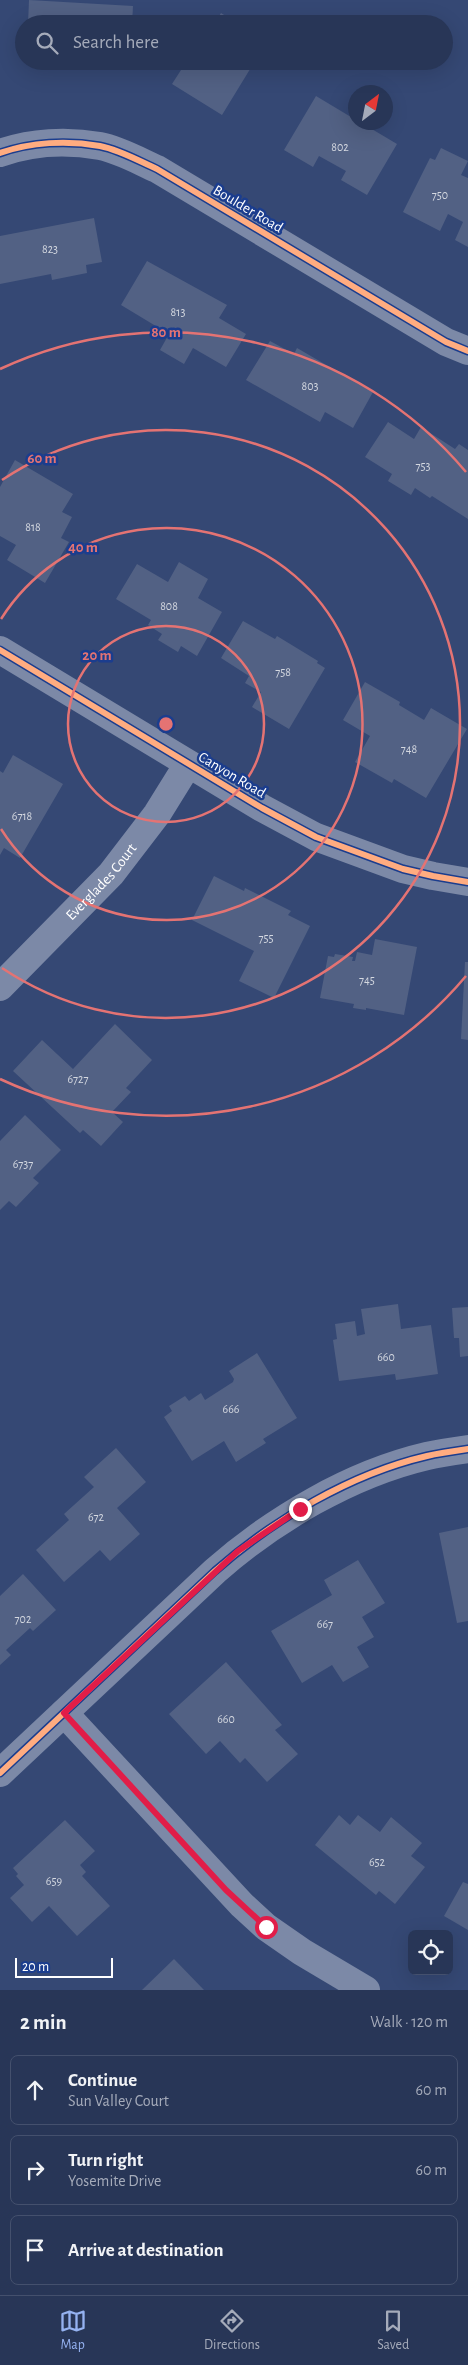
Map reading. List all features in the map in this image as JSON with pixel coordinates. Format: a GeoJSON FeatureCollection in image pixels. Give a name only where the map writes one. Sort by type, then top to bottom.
{"type":"FeatureCollection","features":[{"type":"Feature","properties":{"kind":"street","name":"Boulder Road"},"geometry":{"type":"LineString","coordinates":[[0,152],[21,146],[52,143],[99,146],[128,156],[157,169],[446,342],[468,351]]}},
{"type":"Feature","properties":{"kind":"street","name":"Canyon Road"},"geometry":{"type":"LineString","coordinates":[[0,650],[262,808],[303,828],[316,837],[403,869],[468,882]]}},
{"type":"Feature","properties":{"kind":"street","name":"Everglades Court"},"geometry":{"type":"LineString","coordinates":[[0,987],[110,874],[157,814],[188,764]]}},
{"type":"Feature","properties":{"kind":"street"},"geometry":{"type":"LineString","coordinates":[[0,1773],[226,1561],[288,1516],[314,1500],[382,1471],[426,1456],[468,1449]]}},
{"type":"Feature","properties":{"kind":"street"},"geometry":{"type":"LineString","coordinates":[[64,1713],[242,1905],[266,1927],[302,1952],[366,1990]]}},
{"type":"Feature","properties":{"kind":"building"},"geometry":{"type":"Polygon","coordinates":[[[29,0],[133,6],[132,15],[28,15],[29,0]]]}},
{"type":"Feature","properties":{"kind":"building"},"geometry":{"type":"Polygon","coordinates":[[[181,70],[250,70],[222,115],[172,84],[181,70]]]}},
{"type":"Feature","properties":{"kind":"building"},"geometry":{"type":"Polygon","coordinates":[[[316,96],[348,115],[348,130],[373,130],[397,144],[367,195],[341,180],[346,171],[319,156],[313,167],[284,150],[316,96]]]}},
{"type":"Feature","properties":{"kind":"building"},"geometry":{"type":"Polygon","coordinates":[[[441,148],[468,161],[461,175],[468,178],[468,247],[455,240],[463,222],[448,214],[440,231],[403,212],[430,158],[435,160],[441,148]]]}},
{"type":"Feature","properties":{"kind":"building"},"geometry":{"type":"Polygon","coordinates":[[[94,218],[102,262],[86,265],[87,273],[52,280],[51,274],[0,284],[0,236],[94,218]]]}},
{"type":"Feature","properties":{"kind":"building"},"geometry":{"type":"Polygon","coordinates":[[[147,261],[227,305],[219,318],[246,334],[226,367],[193,348],[184,364],[160,350],[169,334],[121,305],[147,261]]]}},
{"type":"Feature","properties":{"kind":"building"},"geometry":{"type":"Polygon","coordinates":[[[270,341],[294,354],[297,348],[373,392],[353,428],[325,412],[320,422],[246,380],[270,341]]]}},
{"type":"Feature","properties":{"kind":"building"},"geometry":{"type":"Polygon","coordinates":[[[388,422],[414,439],[421,427],[455,449],[459,444],[468,450],[468,519],[432,496],[430,498],[415,488],[411,495],[388,481],[392,474],[365,457],[388,422]]]}},
{"type":"Feature","properties":{"kind":"building"},"geometry":{"type":"Polygon","coordinates":[[[15,460],[73,494],[62,512],[72,517],[61,538],[69,542],[45,583],[7,560],[16,545],[0,536],[0,487],[15,460]]]}},
{"type":"Feature","properties":{"kind":"building"},"geometry":{"type":"Polygon","coordinates":[[[179,562],[208,579],[198,598],[222,612],[197,656],[181,646],[178,652],[158,640],[162,634],[148,625],[151,620],[116,599],[137,564],[168,582],[179,562]]]}},
{"type":"Feature","properties":{"kind":"building"},"geometry":{"type":"Polygon","coordinates":[[[243,621],[275,639],[277,636],[318,661],[317,663],[325,668],[289,729],[252,707],[261,692],[245,683],[249,676],[221,658],[243,621]]]}},
{"type":"Feature","properties":{"kind":"building"},"geometry":{"type":"Polygon","coordinates":[[[365,682],[400,702],[399,705],[424,720],[431,708],[467,729],[426,798],[394,779],[392,783],[355,762],[370,736],[343,720],[365,682]]]}},
{"type":"Feature","properties":{"kind":"building"},"geometry":{"type":"Polygon","coordinates":[[[13,755],[63,784],[20,858],[4,848],[0,855],[0,771],[3,773],[13,755]]]}},
{"type":"Feature","properties":{"kind":"building"},"geometry":{"type":"Polygon","coordinates":[[[214,876],[244,891],[245,888],[291,911],[288,915],[310,926],[274,998],[239,981],[254,951],[192,920],[214,876]]]}},
{"type":"Feature","properties":{"kind":"building"},"geometry":{"type":"Polygon","coordinates":[[[375,939],[417,947],[404,1015],[366,1008],[366,1010],[353,1008],[354,1004],[320,998],[328,956],[334,957],[335,954],[353,957],[352,961],[355,961],[357,952],[372,955],[375,939]]]}},
{"type":"Feature","properties":{"kind":"building"},"geometry":{"type":"Polygon","coordinates":[[[465,962],[468,962],[468,1040],[461,1039],[465,962]]]}},
{"type":"Feature","properties":{"kind":"building"},"geometry":{"type":"Polygon","coordinates":[[[115,1024],[152,1060],[126,1088],[131,1092],[112,1112],[123,1122],[101,1146],[83,1130],[80,1133],[13,1071],[42,1040],[73,1069],[115,1024]]]}},
{"type":"Feature","properties":{"kind":"building"},"geometry":{"type":"Polygon","coordinates":[[[25,1115],[61,1150],[33,1178],[39,1183],[16,1207],[9,1201],[0,1210],[0,1141],[25,1115]]]}},
{"type":"Feature","properties":{"kind":"building"},"geometry":{"type":"Polygon","coordinates":[[[398,1304],[401,1329],[431,1325],[438,1374],[396,1380],[395,1374],[339,1381],[333,1340],[337,1339],[335,1324],[355,1321],[357,1336],[365,1334],[361,1309],[398,1304]]]}},
{"type":"Feature","properties":{"kind":"building"},"geometry":{"type":"Polygon","coordinates":[[[468,1307],[468,1356],[460,1357],[459,1338],[454,1338],[452,1308],[468,1307]]]}},
{"type":"Feature","properties":{"kind":"building"},"geometry":{"type":"Polygon","coordinates":[[[257,1353],[297,1418],[263,1439],[266,1443],[236,1462],[224,1441],[192,1461],[164,1417],[172,1411],[169,1406],[185,1396],[189,1401],[201,1393],[205,1400],[233,1382],[234,1379],[229,1371],[257,1353]]]}},
{"type":"Feature","properties":{"kind":"building"},"geometry":{"type":"Polygon","coordinates":[[[116,1448],[146,1482],[117,1508],[140,1534],[110,1561],[100,1550],[64,1582],[36,1550],[69,1520],[64,1514],[94,1487],[84,1477],[116,1448]]]}},
{"type":"Feature","properties":{"kind":"building"},"geometry":{"type":"Polygon","coordinates":[[[468,1527],[468,1621],[457,1623],[439,1533],[468,1527]]]}},
{"type":"Feature","properties":{"kind":"building"},"geometry":{"type":"Polygon","coordinates":[[[358,1560],[385,1603],[362,1617],[374,1637],[357,1647],[369,1667],[343,1682],[332,1665],[302,1683],[271,1631],[332,1595],[324,1580],[358,1560]]]}},
{"type":"Feature","properties":{"kind":"building"},"geometry":{"type":"Polygon","coordinates":[[[23,1574],[56,1610],[33,1631],[30,1628],[6,1650],[11,1655],[0,1665],[0,1596],[23,1574]]]}},
{"type":"Feature","properties":{"kind":"building"},"geometry":{"type":"Polygon","coordinates":[[[226,1662],[282,1725],[275,1730],[298,1754],[267,1782],[245,1758],[240,1763],[220,1741],[206,1754],[169,1714],[226,1662]]]}},
{"type":"Feature","properties":{"kind":"building"},"geometry":{"type":"Polygon","coordinates":[[[339,1815],[350,1825],[358,1815],[380,1832],[391,1817],[422,1843],[411,1856],[425,1867],[395,1904],[379,1891],[376,1895],[315,1845],[339,1815]]]}},
{"type":"Feature","properties":{"kind":"building"},"geometry":{"type":"Polygon","coordinates":[[[65,1820],[95,1851],[80,1865],[86,1872],[82,1876],[110,1906],[77,1936],[49,1906],[32,1922],[10,1898],[24,1885],[16,1876],[18,1874],[13,1868],[65,1820]]]}},
{"type":"Feature","properties":{"kind":"building"},"geometry":{"type":"Polygon","coordinates":[[[463,1882],[468,1884],[468,1930],[444,1916],[463,1882]]]}},
{"type":"Feature","properties":{"kind":"building"},"geometry":{"type":"Polygon","coordinates":[[[174,1959],[204,1990],[142,1990],[174,1959]]]}},
{"type":"Feature","properties":{"kind":"cycle path"},"geometry":{"type":"LineString","coordinates":[[0,153],[24,146],[49,143],[88,144],[122,153],[157,169],[446,342],[468,351]]}},
{"type":"Feature","properties":{"kind":"cycle path"},"geometry":{"type":"LineString","coordinates":[[0,650],[262,808],[316,837],[403,869],[468,882]]}},
{"type":"Feature","properties":{"kind":"cycle path"},"geometry":{"type":"LineString","coordinates":[[0,1773],[215,1571],[262,1534],[314,1501],[370,1474],[427,1456],[468,1449]]}},
{"type":"Feature","properties":{"kind":"route"},"geometry":{"type":"LineString","coordinates":[[266,1927],[226,1890],[64,1713],[238,1551],[300,1509]]}}]}
